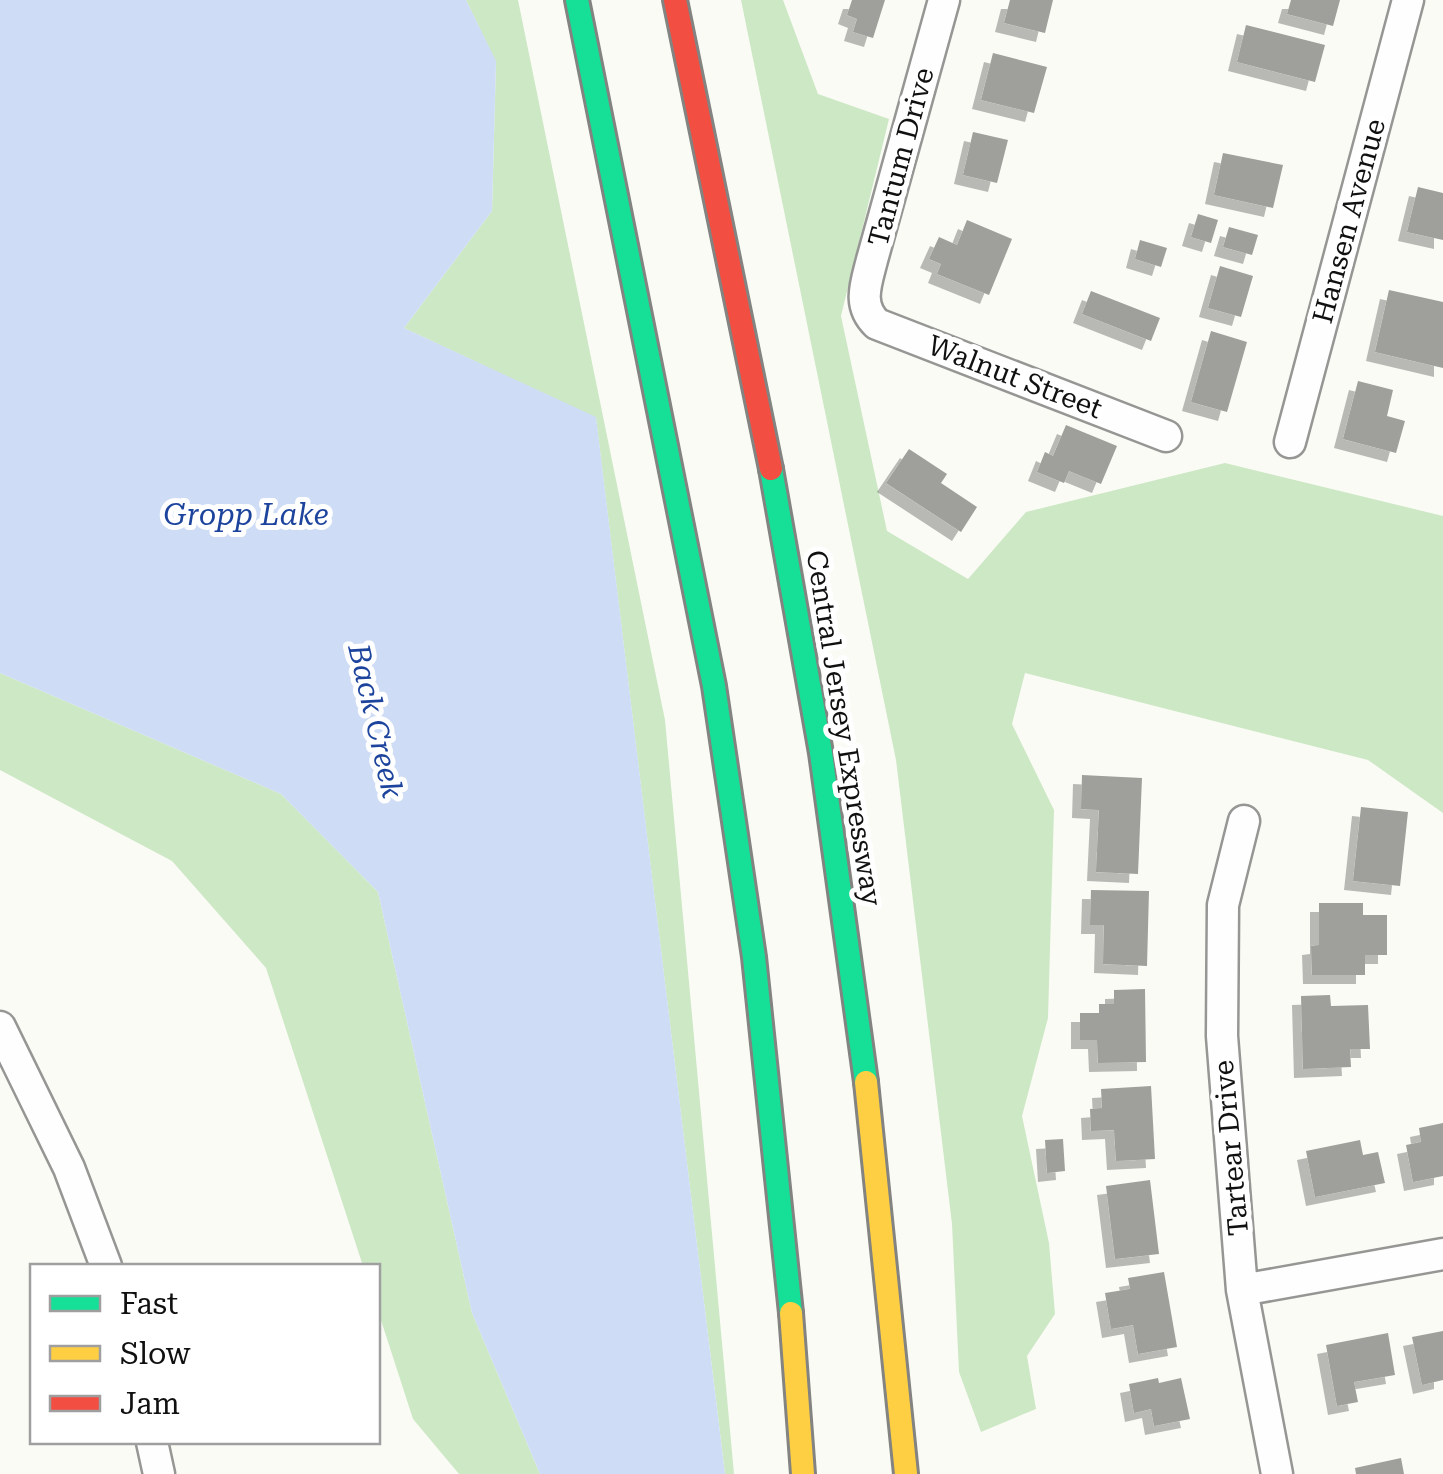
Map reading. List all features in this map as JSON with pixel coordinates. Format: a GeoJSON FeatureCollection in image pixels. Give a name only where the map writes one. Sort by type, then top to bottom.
{"type":"FeatureCollection","features":[{"type":"Feature","properties":{"kind":"highway"},"geometry":{"type":"LineString","coordinates":[[577,0],[729,781],[762,1016],[788,1252],[803,1474]]}},
{"type":"Feature","properties":{"kind":"highway","name":"Central Jersey Expressway"},"geometry":{"type":"LineString","coordinates":[[675,0],[800,629],[838,867],[871,1124],[906,1474]]}},
{"type":"Feature","properties":{"kind":"street","name":"Tantum Drive"},"geometry":{"type":"LineString","coordinates":[[866,314],[863,297],[944,0]]}},
{"type":"Feature","properties":{"kind":"street","name":"Hansen Avenue"},"geometry":{"type":"LineString","coordinates":[[1290,442],[1408,0]]}},
{"type":"Feature","properties":{"kind":"street","name":"Walnut Street"},"geometry":{"type":"LineString","coordinates":[[866,314],[877,324],[1166,436]]}},
{"type":"Feature","properties":{"kind":"street","name":"Tartear Drive"},"geometry":{"type":"LineString","coordinates":[[1244,821],[1223,906],[1222,1017],[1242,1290],[1277,1474]]}},
{"type":"Feature","properties":{"kind":"street"},"geometry":{"type":"LineString","coordinates":[[0,1026],[68,1168],[105,1264]]}},
{"type":"Feature","properties":{"kind":"street"},"geometry":{"type":"LineString","coordinates":[[1242,1290],[1443,1254]]}},
{"type":"Feature","properties":{"kind":"street"},"geometry":{"type":"LineString","coordinates":[[152,1444],[158,1474]]}},
{"type":"Feature","properties":{"kind":"green space"},"geometry":{"type":"Polygon","coordinates":[[[466,0],[518,0],[665,720],[734,1474],[725,1474],[596,418],[404,328],[492,211],[496,62],[466,0]]]}},
{"type":"Feature","properties":{"kind":"green space"},"geometry":{"type":"Polygon","coordinates":[[[741,0],[783,0],[818,94],[889,119],[841,316],[887,531],[968,579],[1026,512],[1225,463],[1443,516],[1443,813],[1368,760],[1025,673],[1012,724],[1054,810],[1048,1018],[1022,1116],[1049,1243],[1055,1314],[1027,1356],[1036,1409],[981,1432],[959,1372],[952,1224],[896,760],[741,0]]]}},
{"type":"Feature","properties":{"kind":"green space"},"geometry":{"type":"Polygon","coordinates":[[[0,673],[281,794],[378,892],[472,1313],[540,1474],[459,1474],[413,1419],[380,1317],[380,1264],[362,1264],[266,968],[172,861],[0,770],[0,673]]]}},
{"type":"Feature","properties":{"kind":"water","name":"Gropp Lake"},"geometry":{"type":"Polygon","coordinates":[[[0,0],[466,0],[496,61],[492,211],[404,328],[596,417],[725,1474],[540,1474],[472,1313],[378,892],[281,794],[0,673],[0,0]]]}},
{"type":"Feature","properties":{"kind":"building"},"geometry":{"type":"Polygon","coordinates":[[[852,0],[885,0],[873,38],[853,32],[857,19],[847,15],[852,0]]]}},
{"type":"Feature","properties":{"kind":"building"},"geometry":{"type":"Polygon","coordinates":[[[1010,0],[1053,0],[1045,33],[1004,23],[1010,0]]]}},
{"type":"Feature","properties":{"kind":"building"},"geometry":{"type":"Polygon","coordinates":[[[1291,0],[1340,0],[1333,26],[1287,14],[1291,0]]]}},
{"type":"Feature","properties":{"kind":"building"},"geometry":{"type":"Polygon","coordinates":[[[1246,25],[1325,45],[1315,82],[1237,62],[1246,25]]]}},
{"type":"Feature","properties":{"kind":"building"},"geometry":{"type":"Polygon","coordinates":[[[993,53],[1047,67],[1034,113],[981,100],[993,53]]]}},
{"type":"Feature","properties":{"kind":"building"},"geometry":{"type":"Polygon","coordinates":[[[973,132],[1008,140],[997,183],[963,175],[973,132]]]}},
{"type":"Feature","properties":{"kind":"building"},"geometry":{"type":"Polygon","coordinates":[[[1223,153],[1283,165],[1273,208],[1214,195],[1223,153]]]}},
{"type":"Feature","properties":{"kind":"building"},"geometry":{"type":"Polygon","coordinates":[[[1418,187],[1443,193],[1443,240],[1407,232],[1418,187]]]}},
{"type":"Feature","properties":{"kind":"building"},"geometry":{"type":"Polygon","coordinates":[[[1198,214],[1218,220],[1211,243],[1191,237],[1198,214]]]}},
{"type":"Feature","properties":{"kind":"building"},"geometry":{"type":"Polygon","coordinates":[[[967,220],[1012,239],[989,295],[937,274],[941,264],[929,259],[939,237],[957,245],[967,220]]]}},
{"type":"Feature","properties":{"kind":"building"},"geometry":{"type":"Polygon","coordinates":[[[1229,227],[1258,235],[1252,255],[1223,247],[1229,227]]]}},
{"type":"Feature","properties":{"kind":"building"},"geometry":{"type":"Polygon","coordinates":[[[1140,240],[1167,248],[1161,267],[1135,259],[1140,240]]]}},
{"type":"Feature","properties":{"kind":"building"},"geometry":{"type":"Polygon","coordinates":[[[1220,266],[1253,276],[1241,317],[1208,308],[1220,266]]]}},
{"type":"Feature","properties":{"kind":"building"},"geometry":{"type":"Polygon","coordinates":[[[1389,290],[1443,302],[1443,368],[1375,352],[1389,290]]]}},
{"type":"Feature","properties":{"kind":"building"},"geometry":{"type":"Polygon","coordinates":[[[1091,291],[1160,318],[1151,341],[1082,314],[1091,291]]]}},
{"type":"Feature","properties":{"kind":"building"},"geometry":{"type":"Polygon","coordinates":[[[1211,331],[1247,342],[1227,412],[1191,402],[1211,331]]]}},
{"type":"Feature","properties":{"kind":"building"},"geometry":{"type":"Polygon","coordinates":[[[1358,381],[1393,390],[1387,416],[1405,421],[1396,453],[1343,439],[1358,381]]]}},
{"type":"Feature","properties":{"kind":"building"},"geometry":{"type":"Polygon","coordinates":[[[1066,425],[1117,446],[1101,484],[1069,471],[1064,483],[1037,472],[1045,452],[1053,456],[1066,425]]]}},
{"type":"Feature","properties":{"kind":"building"},"geometry":{"type":"Polygon","coordinates":[[[909,449],[947,474],[941,483],[977,507],[961,532],[886,483],[909,449]]]}},
{"type":"Feature","properties":{"kind":"building"},"geometry":{"type":"Polygon","coordinates":[[[1082,775],[1142,778],[1138,874],[1096,872],[1099,810],[1081,809],[1082,775]]]}},
{"type":"Feature","properties":{"kind":"building"},"geometry":{"type":"Polygon","coordinates":[[[1361,807],[1408,812],[1400,886],[1353,881],[1361,807]]]}},
{"type":"Feature","properties":{"kind":"building"},"geometry":{"type":"Polygon","coordinates":[[[1091,890],[1149,891],[1147,966],[1103,964],[1104,925],[1090,925],[1091,890]]]}},
{"type":"Feature","properties":{"kind":"building"},"geometry":{"type":"Polygon","coordinates":[[[1319,903],[1363,903],[1363,915],[1387,915],[1387,955],[1365,955],[1365,975],[1312,975],[1311,946],[1319,945],[1319,903]]]}},
{"type":"Feature","properties":{"kind":"building"},"geometry":{"type":"Polygon","coordinates":[[[1145,989],[1146,1062],[1098,1063],[1097,1040],[1080,1040],[1080,1013],[1099,1013],[1099,1004],[1114,1004],[1114,990],[1145,989]]]}},
{"type":"Feature","properties":{"kind":"building"},"geometry":{"type":"Polygon","coordinates":[[[1330,995],[1331,1006],[1368,1005],[1370,1049],[1350,1049],[1351,1067],[1303,1069],[1301,996],[1330,995]]]}},
{"type":"Feature","properties":{"kind":"building"},"geometry":{"type":"Polygon","coordinates":[[[1151,1086],[1155,1159],[1116,1161],[1114,1130],[1091,1131],[1090,1109],[1102,1108],[1101,1089],[1151,1086]]]}},
{"type":"Feature","properties":{"kind":"building"},"geometry":{"type":"Polygon","coordinates":[[[1443,1123],[1443,1176],[1413,1182],[1406,1145],[1421,1142],[1419,1128],[1443,1123]]]}},
{"type":"Feature","properties":{"kind":"building"},"geometry":{"type":"Polygon","coordinates":[[[1063,1139],[1065,1171],[1047,1173],[1045,1140],[1063,1139]]]}},
{"type":"Feature","properties":{"kind":"building"},"geometry":{"type":"Polygon","coordinates":[[[1360,1140],[1363,1155],[1378,1152],[1385,1183],[1315,1197],[1306,1151],[1360,1140]]]}},
{"type":"Feature","properties":{"kind":"building"},"geometry":{"type":"Polygon","coordinates":[[[1150,1180],[1159,1254],[1115,1259],[1106,1186],[1150,1180]]]}},
{"type":"Feature","properties":{"kind":"building"},"geometry":{"type":"Polygon","coordinates":[[[1164,1272],[1177,1347],[1138,1354],[1133,1325],[1111,1329],[1105,1293],[1130,1289],[1128,1278],[1164,1272]]]}},
{"type":"Feature","properties":{"kind":"building"},"geometry":{"type":"Polygon","coordinates":[[[1443,1331],[1443,1380],[1422,1385],[1412,1337],[1443,1331]]]}},
{"type":"Feature","properties":{"kind":"building"},"geometry":{"type":"Polygon","coordinates":[[[1388,1333],[1395,1375],[1354,1382],[1358,1402],[1337,1406],[1326,1345],[1388,1333]]]}},
{"type":"Feature","properties":{"kind":"building"},"geometry":{"type":"Polygon","coordinates":[[[1158,1378],[1159,1383],[1181,1378],[1190,1419],[1154,1426],[1151,1409],[1134,1413],[1129,1384],[1158,1378]]]}},
{"type":"Feature","properties":{"kind":"building"},"geometry":{"type":"Polygon","coordinates":[[[1401,1458],[1404,1474],[1356,1474],[1355,1468],[1401,1458]]]}},
{"type":"Feature","properties":{"kind":"traffic: fast"},"geometry":{"type":"LineString","coordinates":[[577,0],[714,686],[754,957],[791,1313]]}},
{"type":"Feature","properties":{"kind":"traffic: fast"},"geometry":{"type":"LineString","coordinates":[[771,469],[821,753],[866,1082]]}},
{"type":"Feature","properties":{"kind":"traffic: slow"},"geometry":{"type":"LineString","coordinates":[[866,1082],[906,1474]]}},
{"type":"Feature","properties":{"kind":"traffic: slow"},"geometry":{"type":"LineString","coordinates":[[791,1313],[803,1474]]}},
{"type":"Feature","properties":{"kind":"traffic: jam"},"geometry":{"type":"LineString","coordinates":[[675,0],[771,469]]}},
{"type":"Feature","properties":{"kind":"water label","name":"Back Creek"},"geometry":{"type":"Point","coordinates":[376,721]}}]}
